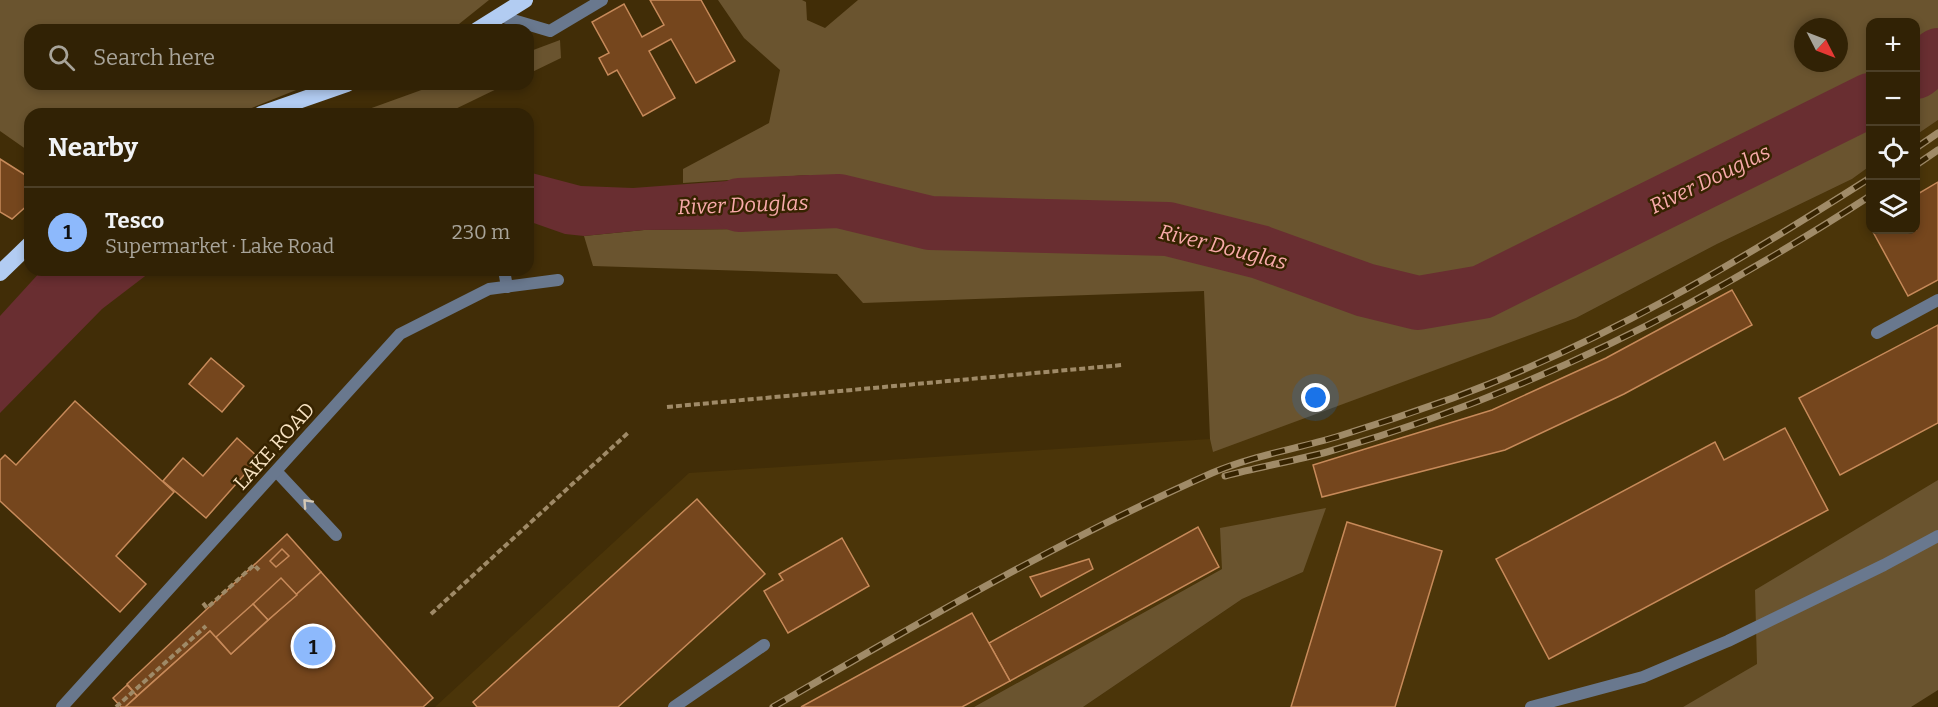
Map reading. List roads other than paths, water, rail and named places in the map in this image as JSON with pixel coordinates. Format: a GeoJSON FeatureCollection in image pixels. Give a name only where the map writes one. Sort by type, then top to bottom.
{"type":"FeatureCollection","features":[{"type":"Feature","properties":{"kind":"highway"},"geometry":{"type":"LineString","coordinates":[[487,24],[525,0]]}},
{"type":"Feature","properties":{"kind":"highway"},"geometry":{"type":"LineString","coordinates":[[278,108],[330,90]]}},
{"type":"Feature","properties":{"kind":"highway"},"geometry":{"type":"LineString","coordinates":[[0,273],[24,250]]}},
{"type":"Feature","properties":{"kind":"street"},"geometry":{"type":"LineString","coordinates":[[534,26],[550,31],[602,0]]}},
{"type":"Feature","properties":{"kind":"street"},"geometry":{"type":"LineString","coordinates":[[500,16],[527,24]]}},
{"type":"Feature","properties":{"kind":"street"},"geometry":{"type":"LineString","coordinates":[[505,276],[507,287]]}},
{"type":"Feature","properties":{"kind":"street","name":"LAKE ROAD"},"geometry":{"type":"LineString","coordinates":[[62,707],[400,334],[489,289],[558,280]]}},
{"type":"Feature","properties":{"kind":"street"},"geometry":{"type":"LineString","coordinates":[[1877,333],[1938,300]]}},
{"type":"Feature","properties":{"kind":"street"},"geometry":{"type":"LineString","coordinates":[[277,472],[336,535]]}},
{"type":"Feature","properties":{"kind":"street"},"geometry":{"type":"LineString","coordinates":[[1531,707],[1643,677],[1707,650],[1884,566],[1938,536]]}},
{"type":"Feature","properties":{"kind":"street"},"geometry":{"type":"LineString","coordinates":[[674,707],[764,645]]}},
{"type":"Feature","properties":{"kind":"water"},"geometry":{"type":"Polygon","coordinates":[[[534,174],[581,186],[633,188],[809,175],[815,220],[746,229],[644,230],[584,236],[565,234],[534,223],[534,174]]]}},
{"type":"Feature","properties":{"kind":"water"},"geometry":{"type":"Polygon","coordinates":[[[37,276],[145,276],[102,309],[0,413],[0,316],[37,276]]]}},
{"type":"Feature","properties":{"kind":"waterway","name":"River Douglas"},"geometry":{"type":"LineString","coordinates":[[1920,69],[1938,55]]}},
{"type":"Feature","properties":{"kind":"waterway","name":"River Douglas"},"geometry":{"type":"LineString","coordinates":[[739,205],[839,201],[930,223],[1168,229],[1260,252],[1365,290],[1418,303],[1482,292],[1866,102]]}},
{"type":"Feature","properties":{"kind":"railway"},"geometry":{"type":"LineString","coordinates":[[1920,145],[1938,133]]}},
{"type":"Feature","properties":{"kind":"railway"},"geometry":{"type":"LineString","coordinates":[[1920,162],[1938,150]]}},
{"type":"Feature","properties":{"kind":"railway"},"geometry":{"type":"LineString","coordinates":[[773,707],[935,614],[1044,555],[1212,473],[1258,457],[1336,437],[1424,408],[1509,376],[1563,352],[1719,271],[1867,180]]}},
{"type":"Feature","properties":{"kind":"railway"},"geometry":{"type":"LineString","coordinates":[[1225,476],[1327,452],[1400,429],[1471,404],[1541,375],[1608,345],[1675,311],[1805,237],[1866,199]]}},
{"type":"Feature","properties":{"kind":"place","name":"Tesco"},"geometry":{"type":"Point","coordinates":[313,646]}}]}
